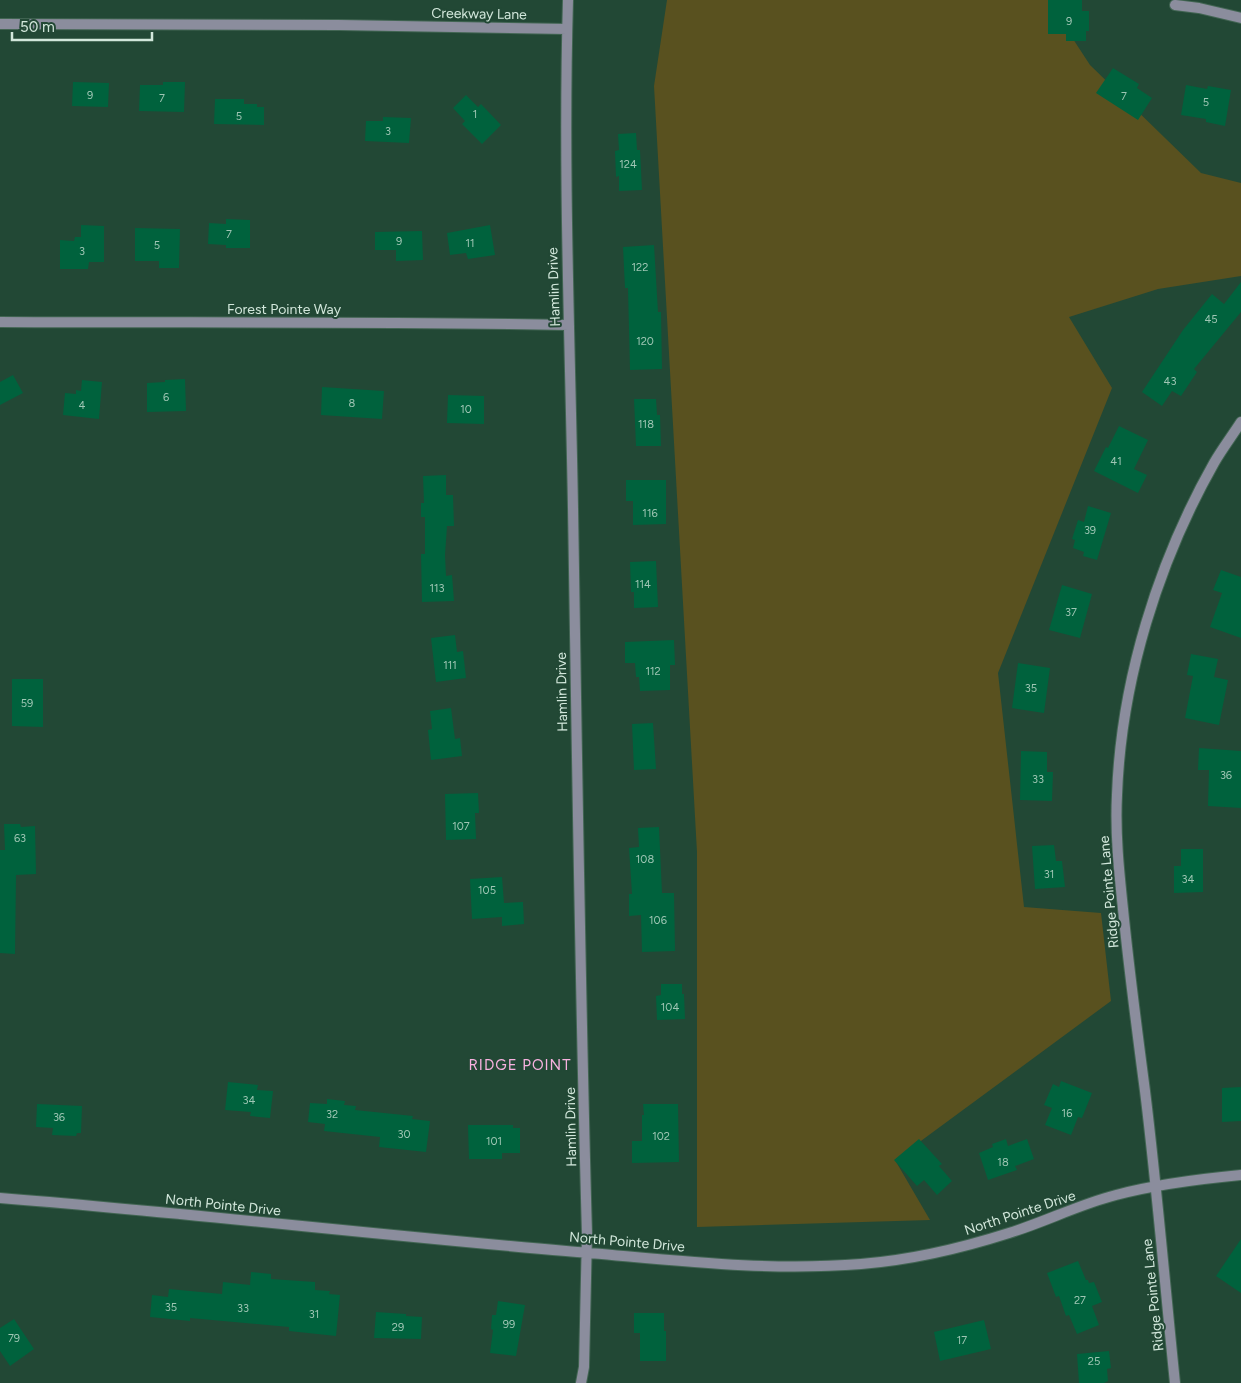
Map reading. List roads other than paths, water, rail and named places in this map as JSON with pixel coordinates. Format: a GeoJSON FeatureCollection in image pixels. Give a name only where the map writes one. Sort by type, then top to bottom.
{"type":"FeatureCollection","features":[{"type":"Feature","properties":{"kind":"street","name":"Hamlin Drive"},"geometry":{"type":"LineString","coordinates":[[568,0],[566,207],[587,1252],[584,1366],[581,1383]]}},
{"type":"Feature","properties":{"kind":"street"},"geometry":{"type":"LineString","coordinates":[[1175,5],[1199,8],[1241,18]]}},
{"type":"Feature","properties":{"kind":"street","name":"Creekway Lane"},"geometry":{"type":"LineString","coordinates":[[0,24],[339,25],[567,29]]}},
{"type":"Feature","properties":{"kind":"street","name":"Forest Pointe Way"},"geometry":{"type":"LineString","coordinates":[[0,322],[569,325]]}},
{"type":"Feature","properties":{"kind":"street","name":"Ridge Pointe Lane"},"geometry":{"type":"LineString","coordinates":[[1175,1383],[1155,1186],[1127,948],[1117,846],[1117,794],[1121,742],[1132,677],[1147,619],[1166,563],[1196,496],[1215,461],[1241,422]]}},
{"type":"Feature","properties":{"kind":"street","name":"North Pointe Drive"},"geometry":{"type":"LineString","coordinates":[[0,1198],[83,1204],[449,1241],[737,1266],[795,1268],[864,1264],[962,1247],[1011,1232],[1115,1195],[1155,1186],[1241,1175]]}},
{"type":"Feature","properties":{"kind":"district","name":"RIDGE POINT"},"geometry":{"type":"Point","coordinates":[520,1065]}}]}
